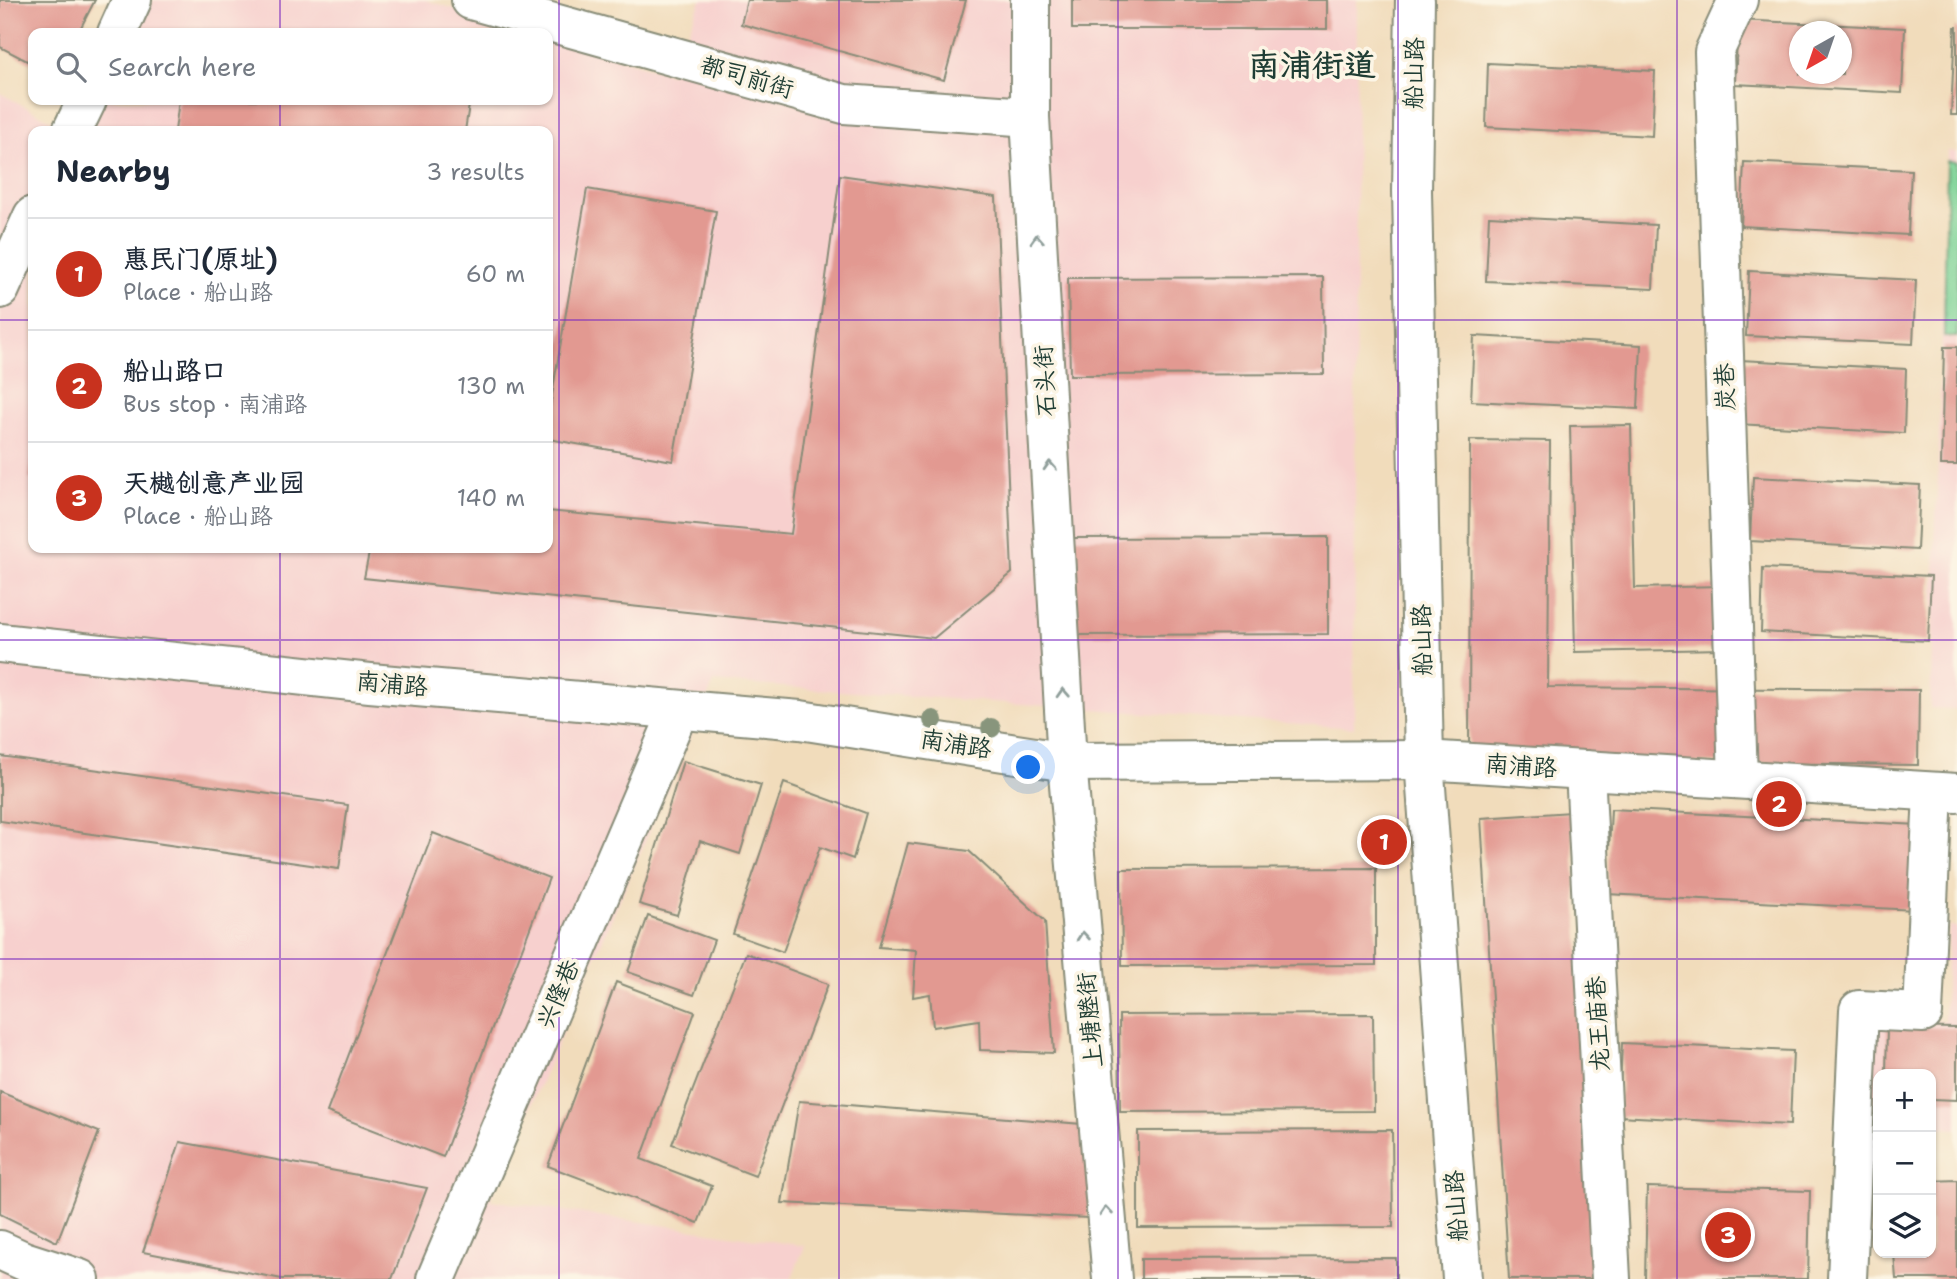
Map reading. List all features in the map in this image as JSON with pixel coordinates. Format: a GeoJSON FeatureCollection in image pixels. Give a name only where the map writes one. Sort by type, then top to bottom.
{"type":"FeatureCollection","features":[{"type":"Feature","properties":{"kind":"street"},"geometry":{"type":"LineString","coordinates":[[119,28],[132,0]]}},
{"type":"Feature","properties":{"kind":"street","name":"都司前街"},"geometry":{"type":"LineString","coordinates":[[471,0],[844,104],[1030,117]]}},
{"type":"Feature","properties":{"kind":"street","name":"石头街"},"geometry":{"type":"LineString","coordinates":[[1030,0],[1030,117],[1068,762]]}},
{"type":"Feature","properties":{"kind":"street","name":"船山路"},"geometry":{"type":"LineString","coordinates":[[1415,0],[1412,191],[1424,760],[1462,1279]]}},
{"type":"Feature","properties":{"kind":"street","name":"炭巷"},"geometry":{"type":"LineString","coordinates":[[1738,0],[1714,52],[1738,779]]}},
{"type":"Feature","properties":{"kind":"street"},"geometry":{"type":"LineString","coordinates":[[74,126],[85,105]]}},
{"type":"Feature","properties":{"kind":"street"},"geometry":{"type":"LineString","coordinates":[[0,289],[28,227]]}},
{"type":"Feature","properties":{"kind":"street","name":"南浦路"},"geometry":{"type":"LineString","coordinates":[[0,643],[370,683],[800,720],[1068,762],[1424,760],[1945,792]]}},
{"type":"Feature","properties":{"kind":"street","name":"兴隆巷"},"geometry":{"type":"LineString","coordinates":[[436,1279],[679,710]]}},
{"type":"Feature","properties":{"kind":"street","name":"上塘塍街"},"geometry":{"type":"LineString","coordinates":[[1068,762],[1112,1279]]}},
{"type":"Feature","properties":{"kind":"street","name":"龙王庙巷"},"geometry":{"type":"LineString","coordinates":[[1585,770],[1611,1279]]}},
{"type":"Feature","properties":{"kind":"street"},"geometry":{"type":"LineString","coordinates":[[1847,1279],[1860,1010],[1923,1013],[1945,792]]}},
{"type":"Feature","properties":{"kind":"street"},"geometry":{"type":"LineString","coordinates":[[0,1250],[24,1261],[80,1279]]}},
{"type":"Feature","properties":{"kind":"shaded area"},"geometry":{"type":"Polygon","coordinates":[[[153,0],[425,0],[518,28],[139,28],[153,0]]]}},
{"type":"Feature","properties":{"kind":"shaded area"},"geometry":{"type":"Polygon","coordinates":[[[701,0],[1357,0],[1354,728],[714,682],[490,1200],[805,1246],[791,1279],[0,1279],[0,93],[62,126],[28,126],[28,553],[553,553],[553,126],[92,126],[103,105],[553,105],[553,39],[671,74],[701,0]]]}},
{"type":"Feature","properties":{"kind":"shaded area"},"geometry":{"type":"Polygon","coordinates":[[[1948,151],[1957,152],[1957,709],[1930,708],[1948,151]]]}},
{"type":"Feature","properties":{"kind":"shaded area"},"geometry":{"type":"Polygon","coordinates":[[[1949,927],[1957,927],[1957,1129],[1936,1127],[1936,1069],[1873,1069],[1873,1124],[1867,1124],[1873,1017],[1944,1021],[1949,927]]]}},
{"type":"Feature","properties":{"kind":"green space"},"geometry":{"type":"Polygon","coordinates":[[[1947,161],[1957,162],[1957,337],[1944,337],[1947,161]]]}},
{"type":"Feature","properties":{"kind":"building"},"geometry":{"type":"Polygon","coordinates":[[[0,0],[95,0],[81,28],[28,28],[28,61],[0,47],[0,0]]]}},
{"type":"Feature","properties":{"kind":"building"},"geometry":{"type":"Polygon","coordinates":[[[747,0],[966,0],[944,80],[741,24],[747,0]]]}},
{"type":"Feature","properties":{"kind":"building"},"geometry":{"type":"Polygon","coordinates":[[[1072,0],[1327,0],[1327,29],[1072,29],[1072,0]]]}},
{"type":"Feature","properties":{"kind":"building"},"geometry":{"type":"Polygon","coordinates":[[[1738,20],[1789,22],[1789,84],[1852,84],[1852,25],[1905,28],[1902,93],[1735,84],[1738,20]]]}},
{"type":"Feature","properties":{"kind":"building"},"geometry":{"type":"Polygon","coordinates":[[[1955,27],[1957,115],[1951,115],[1955,27]]]}},
{"type":"Feature","properties":{"kind":"building"},"geometry":{"type":"Polygon","coordinates":[[[1488,63],[1655,71],[1652,136],[1486,127],[1488,63]]]}},
{"type":"Feature","properties":{"kind":"building"},"geometry":{"type":"Polygon","coordinates":[[[178,105],[469,105],[466,126],[176,126],[178,105]]]}},
{"type":"Feature","properties":{"kind":"building"},"geometry":{"type":"Polygon","coordinates":[[[1744,162],[1911,170],[1908,235],[1741,226],[1744,162]]]}},
{"type":"Feature","properties":{"kind":"building"},"geometry":{"type":"Polygon","coordinates":[[[840,175],[996,197],[1012,573],[934,638],[364,578],[369,553],[553,553],[553,511],[791,534],[840,175]]]}},
{"type":"Feature","properties":{"kind":"building"},"geometry":{"type":"Polygon","coordinates":[[[587,189],[716,211],[673,461],[553,440],[553,389],[587,189]]]}},
{"type":"Feature","properties":{"kind":"building"},"geometry":{"type":"Polygon","coordinates":[[[1489,216],[1656,225],[1653,289],[1486,281],[1489,216]]]}},
{"type":"Feature","properties":{"kind":"building"},"geometry":{"type":"Polygon","coordinates":[[[1749,271],[1916,280],[1913,344],[1746,336],[1749,271]]]}},
{"type":"Feature","properties":{"kind":"building"},"geometry":{"type":"Polygon","coordinates":[[[1323,277],[1324,374],[1070,375],[1068,278],[1323,277]]]}},
{"type":"Feature","properties":{"kind":"building"},"geometry":{"type":"Polygon","coordinates":[[[1474,336],[1641,345],[1638,409],[1471,401],[1474,336]]]}},
{"type":"Feature","properties":{"kind":"building"},"geometry":{"type":"Polygon","coordinates":[[[1944,347],[1957,347],[1957,465],[1941,465],[1944,347]]]}},
{"type":"Feature","properties":{"kind":"building"},"geometry":{"type":"Polygon","coordinates":[[[1740,360],[1906,369],[1904,433],[1737,424],[1740,360]]]}},
{"type":"Feature","properties":{"kind":"building"},"geometry":{"type":"Polygon","coordinates":[[[1631,425],[1635,588],[1721,586],[1722,649],[1575,652],[1570,426],[1631,425]]]}},
{"type":"Feature","properties":{"kind":"building"},"geometry":{"type":"Polygon","coordinates":[[[1470,440],[1550,441],[1548,687],[1919,690],[1918,765],[1469,760],[1470,440]]]}},
{"type":"Feature","properties":{"kind":"building"},"geometry":{"type":"Polygon","coordinates":[[[1753,477],[1920,485],[1917,550],[1750,541],[1753,477]]]}},
{"type":"Feature","properties":{"kind":"building"},"geometry":{"type":"Polygon","coordinates":[[[1328,537],[1328,634],[1074,635],[1073,538],[1328,537]]]}},
{"type":"Feature","properties":{"kind":"building"},"geometry":{"type":"Polygon","coordinates":[[[1763,568],[1931,576],[1928,641],[1761,632],[1763,568]]]}},
{"type":"Feature","properties":{"kind":"building"},"geometry":{"type":"Polygon","coordinates":[[[0,756],[348,805],[339,869],[0,821],[0,756]]]}},
{"type":"Feature","properties":{"kind":"building"},"geometry":{"type":"Polygon","coordinates":[[[683,761],[761,785],[740,854],[700,841],[677,915],[639,904],[683,761]]]}},
{"type":"Feature","properties":{"kind":"building"},"geometry":{"type":"Polygon","coordinates":[[[784,783],[866,813],[853,859],[820,847],[783,952],[733,934],[784,783]]]}},
{"type":"Feature","properties":{"kind":"building"},"geometry":{"type":"Polygon","coordinates":[[[1611,809],[1919,825],[1915,910],[1607,894],[1611,809]]]}},
{"type":"Feature","properties":{"kind":"building"},"geometry":{"type":"Polygon","coordinates":[[[1571,812],[1600,1279],[1509,1279],[1481,818],[1571,812]]]}},
{"type":"Feature","properties":{"kind":"building"},"geometry":{"type":"Polygon","coordinates":[[[433,833],[549,878],[443,1157],[327,1112],[433,833]]]}},
{"type":"Feature","properties":{"kind":"building"},"geometry":{"type":"Polygon","coordinates":[[[908,843],[969,851],[1045,921],[1054,1053],[980,1050],[979,1020],[933,1027],[930,994],[913,997],[916,950],[879,947],[908,843]]]}},
{"type":"Feature","properties":{"kind":"building"},"geometry":{"type":"Polygon","coordinates":[[[1376,868],[1376,965],[1122,966],[1121,869],[1376,868]]]}},
{"type":"Feature","properties":{"kind":"building"},"geometry":{"type":"Polygon","coordinates":[[[648,916],[714,940],[694,995],[628,972],[648,916]]]}},
{"type":"Feature","properties":{"kind":"building"},"geometry":{"type":"Polygon","coordinates":[[[746,953],[828,984],[755,1176],[672,1144],[746,953]]]}},
{"type":"Feature","properties":{"kind":"building"},"geometry":{"type":"Polygon","coordinates":[[[616,982],[695,1012],[641,1159],[712,1186],[698,1223],[548,1166],[616,982]]]}},
{"type":"Feature","properties":{"kind":"building"},"geometry":{"type":"Polygon","coordinates":[[[1373,1014],[1374,1111],[1120,1112],[1119,1015],[1373,1014]]]}},
{"type":"Feature","properties":{"kind":"building"},"geometry":{"type":"Polygon","coordinates":[[[1887,1027],[1957,1028],[1957,1100],[1936,1099],[1936,1069],[1886,1069],[1887,1027]]]}},
{"type":"Feature","properties":{"kind":"building"},"geometry":{"type":"Polygon","coordinates":[[[1622,1043],[1793,1051],[1790,1125],[1619,1116],[1622,1043]]]}},
{"type":"Feature","properties":{"kind":"building"},"geometry":{"type":"Polygon","coordinates":[[[0,1092],[99,1132],[57,1242],[0,1214],[0,1092]]]}},
{"type":"Feature","properties":{"kind":"building"},"geometry":{"type":"Polygon","coordinates":[[[799,1101],[1094,1125],[1088,1218],[782,1203],[799,1101]]]}},
{"type":"Feature","properties":{"kind":"building"},"geometry":{"type":"Polygon","coordinates":[[[1392,1130],[1393,1227],[1138,1228],[1138,1131],[1392,1130]]]}},
{"type":"Feature","properties":{"kind":"building"},"geometry":{"type":"Polygon","coordinates":[[[180,1142],[427,1188],[392,1279],[282,1279],[143,1252],[180,1142]]]}},
{"type":"Feature","properties":{"kind":"building"},"geometry":{"type":"Polygon","coordinates":[[[1957,1180],[1957,1279],[1896,1279],[1894,1258],[1936,1258],[1936,1181],[1957,1180]]]}},
{"type":"Feature","properties":{"kind":"building"},"geometry":{"type":"Polygon","coordinates":[[[1647,1187],[1810,1191],[1808,1279],[1645,1279],[1647,1187]]]}},
{"type":"Feature","properties":{"kind":"building"},"geometry":{"type":"Polygon","coordinates":[[[1396,1258],[1396,1279],[1141,1279],[1141,1259],[1396,1258]]]}},
{"type":"Feature","properties":{"kind":"place","name":"船山路口"},"geometry":{"type":"Point","coordinates":[1779,804]}},
{"type":"Feature","properties":{"kind":"place","name":"惠民门(原址)"},"geometry":{"type":"Point","coordinates":[1384,842]}},
{"type":"Feature","properties":{"kind":"place","name":"天樾创意产业园"},"geometry":{"type":"Point","coordinates":[1728,1235]}},
{"type":"Feature","properties":{"kind":"district","name":"南浦街道"},"geometry":{"type":"Point","coordinates":[1312,64]}}]}
